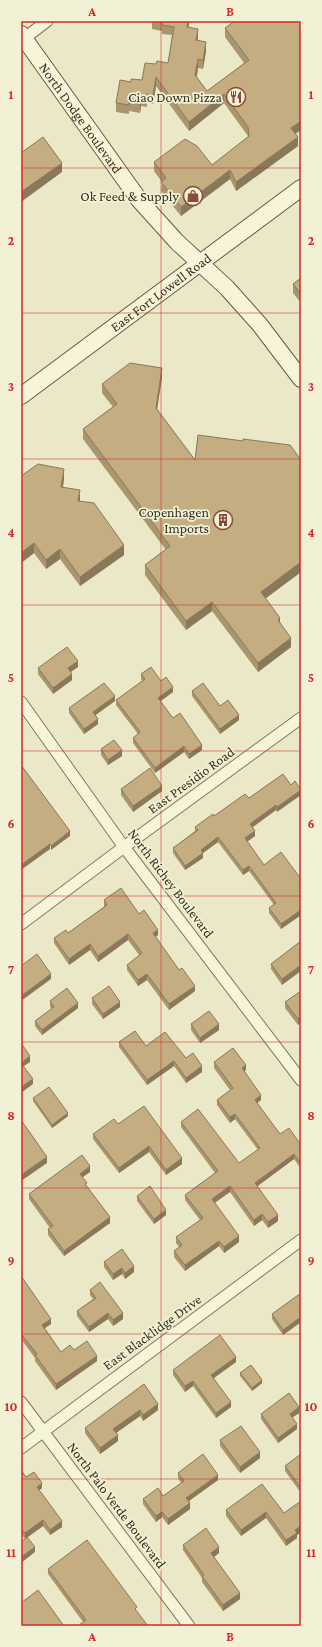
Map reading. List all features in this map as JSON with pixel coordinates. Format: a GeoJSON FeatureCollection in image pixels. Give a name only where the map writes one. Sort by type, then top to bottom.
{"type":"FeatureCollection","features":[{"type":"Feature","properties":{"kind":"street"},"geometry":{"type":"LineString","coordinates":[[22,38],[47,21]]}},
{"type":"Feature","properties":{"kind":"street","name":"North Dodge Boulevard"},"geometry":{"type":"LineString","coordinates":[[22,38],[140,201],[177,242],[227,288],[260,325],[301,379]]}},
{"type":"Feature","properties":{"kind":"street","name":"East Fort Lowell Road"},"geometry":{"type":"LineString","coordinates":[[21,396],[301,188]]}},
{"type":"Feature","properties":{"kind":"street","name":"North Richey Boulevard"},"geometry":{"type":"LineString","coordinates":[[21,702],[124,847],[301,1080]]}},
{"type":"Feature","properties":{"kind":"street","name":"East Presidio Road"},"geometry":{"type":"LineString","coordinates":[[21,924],[301,718]]}},
{"type":"Feature","properties":{"kind":"street","name":"East Blacklidge Drive"},"geometry":{"type":"LineString","coordinates":[[21,1448],[301,1240]]}},
{"type":"Feature","properties":{"kind":"street","name":"North Palo Verde Boulevard"},"geometry":{"type":"LineString","coordinates":[[21,1402],[188,1626]]}},
{"type":"Feature","properties":{"kind":"building"},"geometry":{"type":"Polygon","coordinates":[[[158,21],[188,21],[187,27],[198,29],[196,40],[206,42],[203,60],[198,59],[195,75],[207,91],[249,60],[225,28],[235,21],[301,21],[301,121],[291,128],[298,137],[236,182],[230,170],[181,207],[161,182],[166,178],[154,162],[185,139],[197,146],[212,165],[249,136],[248,127],[224,94],[189,122],[156,77],[153,95],[147,94],[147,98],[141,97],[140,104],[129,102],[129,105],[116,103],[120,80],[131,82],[131,79],[142,80],[145,63],[156,64],[157,61],[168,63],[174,27],[162,25],[163,22],[158,21]]]}},
{"type":"Feature","properties":{"kind":"building"},"geometry":{"type":"Polygon","coordinates":[[[43,137],[62,163],[21,192],[21,153],[43,137]]]}},
{"type":"Feature","properties":{"kind":"building"},"geometry":{"type":"Polygon","coordinates":[[[301,278],[301,294],[293,284],[301,278]]]}},
{"type":"Feature","properties":{"kind":"building","name":"Copenhagen Imports"},"geometry":{"type":"Polygon","coordinates":[[[130,363],[162,368],[156,408],[195,460],[198,435],[290,445],[301,460],[301,562],[261,592],[280,618],[278,620],[291,638],[258,663],[212,602],[186,621],[145,565],[170,546],[83,429],[117,404],[102,384],[130,363]]]}},
{"type":"Feature","properties":{"kind":"building"},"geometry":{"type":"Polygon","coordinates":[[[38,464],[64,469],[61,487],[80,490],[78,501],[94,503],[124,545],[80,577],[60,549],[46,560],[34,543],[21,553],[21,476],[38,464]]]}},
{"type":"Feature","properties":{"kind":"building"},"geometry":{"type":"Polygon","coordinates":[[[67,647],[78,661],[68,668],[72,674],[53,688],[38,668],[67,647]]]}},
{"type":"Feature","properties":{"kind":"building"},"geometry":{"type":"Polygon","coordinates":[[[151,667],[161,681],[166,677],[173,687],[158,698],[173,718],[180,713],[202,745],[189,754],[184,746],[155,768],[133,738],[140,732],[116,700],[145,679],[141,674],[151,667]]]}},
{"type":"Feature","properties":{"kind":"building"},"geometry":{"type":"Polygon","coordinates":[[[104,683],[115,696],[93,712],[98,719],[84,729],[69,708],[104,683]]]}},
{"type":"Feature","properties":{"kind":"building"},"geometry":{"type":"Polygon","coordinates":[[[203,683],[220,706],[228,700],[239,715],[220,729],[192,691],[203,683]]]}},
{"type":"Feature","properties":{"kind":"building"},"geometry":{"type":"Polygon","coordinates":[[[114,740],[122,750],[108,760],[101,749],[114,740]]]}},
{"type":"Feature","properties":{"kind":"building"},"geometry":{"type":"Polygon","coordinates":[[[21,765],[70,831],[51,846],[50,844],[21,865],[21,765]]]}},
{"type":"Feature","properties":{"kind":"building"},"geometry":{"type":"Polygon","coordinates":[[[150,768],[162,786],[133,806],[121,789],[150,768]]]}},
{"type":"Feature","properties":{"kind":"building"},"geometry":{"type":"Polygon","coordinates":[[[283,774],[291,785],[295,781],[301,790],[277,807],[276,805],[250,824],[255,831],[245,838],[264,865],[281,852],[301,879],[301,910],[281,924],[269,908],[276,903],[249,866],[243,870],[218,837],[201,850],[203,853],[185,866],[173,848],[198,830],[195,827],[213,814],[214,816],[245,794],[249,798],[283,774]]]}},
{"type":"Feature","properties":{"kind":"building"},"geometry":{"type":"Polygon","coordinates":[[[121,888],[139,914],[144,910],[158,930],[153,933],[179,970],[182,968],[195,986],[169,1004],[147,974],[138,980],[127,965],[142,953],[128,934],[98,956],[90,944],[69,959],[54,938],[66,930],[68,933],[107,905],[104,900],[121,888]]]}},
{"type":"Feature","properties":{"kind":"building"},"geometry":{"type":"Polygon","coordinates":[[[301,941],[301,965],[282,979],[271,964],[301,941]]]}},
{"type":"Feature","properties":{"kind":"building"},"geometry":{"type":"Polygon","coordinates":[[[37,954],[51,974],[21,996],[21,966],[37,954]]]}},
{"type":"Feature","properties":{"kind":"building"},"geometry":{"type":"Polygon","coordinates":[[[109,986],[120,1002],[103,1014],[92,998],[109,986]]]}},
{"type":"Feature","properties":{"kind":"building"},"geometry":{"type":"Polygon","coordinates":[[[67,988],[78,1003],[42,1030],[35,1021],[54,1007],[50,1001],[67,988]]]}},
{"type":"Feature","properties":{"kind":"building"},"geometry":{"type":"Polygon","coordinates":[[[301,991],[301,1017],[298,1019],[285,1002],[301,991]]]}},
{"type":"Feature","properties":{"kind":"building"},"geometry":{"type":"Polygon","coordinates":[[[209,1011],[219,1024],[200,1038],[191,1024],[209,1011]]]}},
{"type":"Feature","properties":{"kind":"building"},"geometry":{"type":"Polygon","coordinates":[[[135,1031],[146,1046],[165,1032],[186,1058],[193,1053],[202,1066],[186,1078],[174,1061],[147,1080],[119,1042],[135,1031]]]}},
{"type":"Feature","properties":{"kind":"building"},"geometry":{"type":"Polygon","coordinates":[[[21,1043],[30,1056],[21,1063],[21,1043]]]}},
{"type":"Feature","properties":{"kind":"building"},"geometry":{"type":"Polygon","coordinates":[[[233,1048],[246,1065],[242,1068],[261,1095],[255,1100],[280,1134],[289,1128],[301,1145],[301,1164],[294,1154],[255,1183],[278,1215],[268,1222],[262,1214],[254,1220],[230,1186],[212,1199],[239,1236],[224,1247],[219,1241],[185,1265],[174,1251],[182,1245],[176,1237],[203,1218],[185,1195],[218,1171],[181,1122],[198,1109],[239,1163],[260,1148],[235,1114],[230,1117],[217,1100],[233,1088],[214,1062],[233,1048]]]}},
{"type":"Feature","properties":{"kind":"building"},"geometry":{"type":"Polygon","coordinates":[[[21,1063],[33,1079],[21,1087],[21,1063]]]}},
{"type":"Feature","properties":{"kind":"building"},"geometry":{"type":"Polygon","coordinates":[[[49,1087],[68,1113],[52,1125],[33,1098],[49,1087]]]}},
{"type":"Feature","properties":{"kind":"building"},"geometry":{"type":"Polygon","coordinates":[[[144,1106],[182,1158],[166,1170],[149,1146],[119,1168],[93,1134],[114,1119],[118,1124],[144,1106]]]}},
{"type":"Feature","properties":{"kind":"building"},"geometry":{"type":"Polygon","coordinates":[[[21,1120],[47,1157],[21,1175],[21,1120]]]}},
{"type":"Feature","properties":{"kind":"building"},"geometry":{"type":"Polygon","coordinates":[[[82,1155],[90,1166],[80,1174],[87,1183],[85,1184],[110,1217],[64,1251],[48,1229],[53,1226],[29,1194],[82,1155]]]}},
{"type":"Feature","properties":{"kind":"building"},"geometry":{"type":"Polygon","coordinates":[[[150,1186],[166,1210],[154,1219],[137,1196],[150,1186]]]}},
{"type":"Feature","properties":{"kind":"building"},"geometry":{"type":"Polygon","coordinates":[[[122,1249],[134,1266],[125,1273],[122,1268],[113,1274],[104,1262],[122,1249]]]}},
{"type":"Feature","properties":{"kind":"building"},"geometry":{"type":"Polygon","coordinates":[[[21,1276],[51,1319],[42,1325],[61,1352],[70,1345],[74,1350],[87,1341],[97,1356],[56,1384],[35,1355],[37,1354],[21,1334],[21,1276]]]}},
{"type":"Feature","properties":{"kind":"building"},"geometry":{"type":"Polygon","coordinates":[[[100,1282],[123,1313],[113,1320],[108,1313],[89,1327],[77,1311],[96,1298],[90,1290],[100,1282]]]}},
{"type":"Feature","properties":{"kind":"building"},"geometry":{"type":"Polygon","coordinates":[[[301,1293],[301,1317],[283,1330],[272,1314],[301,1293]]]}},
{"type":"Feature","properties":{"kind":"building"},"geometry":{"type":"Polygon","coordinates":[[[220,1335],[236,1357],[211,1375],[231,1402],[216,1413],[193,1381],[185,1386],[173,1370],[220,1335]]]}},
{"type":"Feature","properties":{"kind":"building"},"geometry":{"type":"Polygon","coordinates":[[[251,1365],[262,1380],[252,1388],[240,1373],[251,1365]]]}},
{"type":"Feature","properties":{"kind":"building"},"geometry":{"type":"Polygon","coordinates":[[[144,1384],[158,1404],[143,1415],[140,1410],[113,1429],[118,1435],[100,1448],[85,1428],[144,1384]]]}},
{"type":"Feature","properties":{"kind":"building"},"geometry":{"type":"Polygon","coordinates":[[[289,1393],[299,1407],[290,1414],[297,1424],[278,1438],[261,1414],[289,1393]]]}},
{"type":"Feature","properties":{"kind":"building"},"geometry":{"type":"Polygon","coordinates":[[[241,1426],[260,1452],[240,1467],[220,1440],[241,1426]]]}},
{"type":"Feature","properties":{"kind":"building"},"geometry":{"type":"Polygon","coordinates":[[[203,1454],[218,1475],[186,1498],[190,1503],[168,1519],[162,1512],[156,1516],[143,1499],[158,1488],[163,1496],[184,1481],[178,1473],[203,1454]]]}},
{"type":"Feature","properties":{"kind":"building"},"geometry":{"type":"Polygon","coordinates":[[[301,1454],[301,1488],[285,1466],[301,1454]]]}},
{"type":"Feature","properties":{"kind":"building"},"geometry":{"type":"Polygon","coordinates":[[[21,1470],[26,1477],[34,1472],[42,1483],[37,1487],[62,1521],[50,1530],[43,1520],[25,1533],[21,1528],[21,1470]]]}},
{"type":"Feature","properties":{"kind":"building"},"geometry":{"type":"Polygon","coordinates":[[[262,1484],[284,1513],[301,1501],[301,1526],[295,1530],[297,1533],[286,1540],[266,1512],[241,1530],[226,1510],[262,1484]]]}},
{"type":"Feature","properties":{"kind":"building"},"geometry":{"type":"Polygon","coordinates":[[[206,1528],[219,1547],[211,1553],[240,1593],[223,1605],[202,1576],[204,1575],[183,1545],[206,1528]]]}},
{"type":"Feature","properties":{"kind":"building"},"geometry":{"type":"Polygon","coordinates":[[[27,1537],[35,1547],[21,1557],[21,1543],[27,1537]]]}},
{"type":"Feature","properties":{"kind":"building"},"geometry":{"type":"Polygon","coordinates":[[[87,1540],[137,1607],[135,1609],[148,1626],[79,1625],[86,1620],[48,1569],[87,1540]]]}},
{"type":"Feature","properties":{"kind":"building"},"geometry":{"type":"Polygon","coordinates":[[[38,1590],[64,1626],[21,1626],[21,1603],[38,1590]]]}},
{"type":"Feature","properties":{"kind":"place","name":"Ciao Down Pizza"},"geometry":{"type":"Point","coordinates":[236,97]}},
{"type":"Feature","properties":{"kind":"place","name":"Ok Feed & Supply"},"geometry":{"type":"Point","coordinates":[193,196]}},
{"type":"Feature","properties":{"kind":"place","name":"Copenhagen Imports"},"geometry":{"type":"Point","coordinates":[223,520]}}]}
